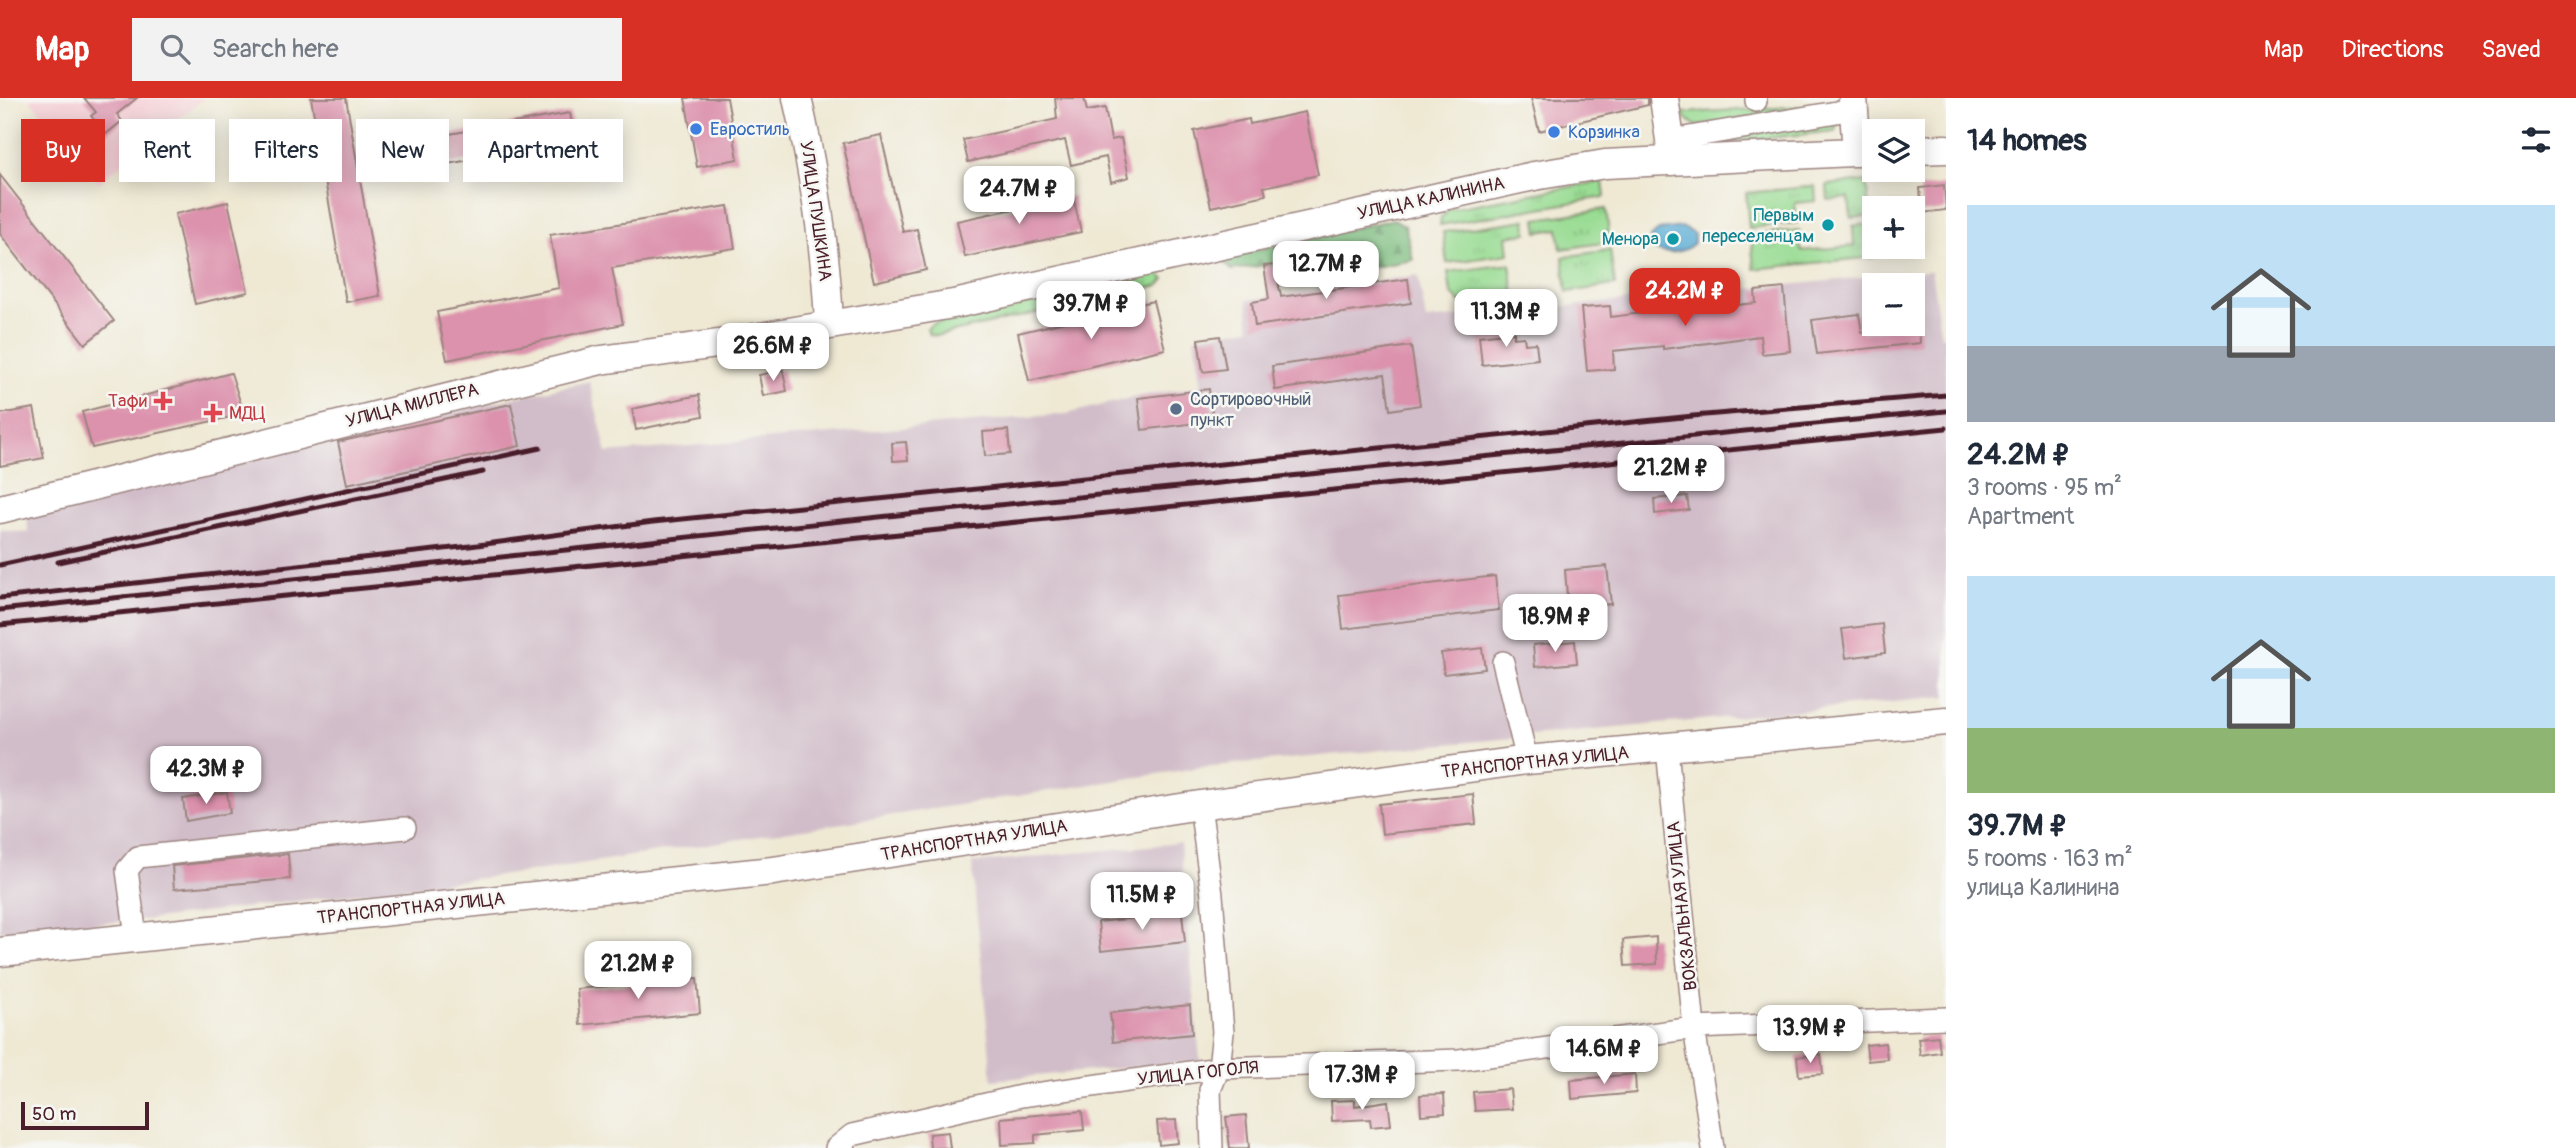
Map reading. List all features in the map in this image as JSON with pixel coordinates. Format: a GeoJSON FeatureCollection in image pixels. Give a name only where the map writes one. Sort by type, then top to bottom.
{"type":"FeatureCollection","features":[{"type":"Feature","properties":{"kind":"main road","name":"УЛИЦА ПУШКИНА"},"geometry":{"type":"LineString","coordinates":[[797,98],[810,156],[825,259],[829,325]]}},
{"type":"Feature","properties":{"kind":"main road"},"geometry":{"type":"LineString","coordinates":[[1664,98],[1672,150]]}},
{"type":"Feature","properties":{"kind":"main road"},"geometry":{"type":"LineString","coordinates":[[1853,104],[1862,140]]}},
{"type":"Feature","properties":{"kind":"main road"},"geometry":{"type":"LineString","coordinates":[[1925,150],[1946,149]]}},
{"type":"Feature","properties":{"kind":"main road","name":"УЛИЦА КАЛИНИНА"},"geometry":{"type":"LineString","coordinates":[[829,325],[959,303],[1534,176],[1672,150],[1862,152]]}},
{"type":"Feature","properties":{"kind":"main road","name":"УЛИЦА МИЛЛЕРА"},"geometry":{"type":"LineString","coordinates":[[0,509],[601,360],[829,325]]}},
{"type":"Feature","properties":{"kind":"main road","name":"ТРАНСПОРТНАЯ УЛИЦА"},"geometry":{"type":"LineString","coordinates":[[0,951],[773,871],[1200,805],[1527,760],[1946,721]]}},
{"type":"Feature","properties":{"kind":"street"},"geometry":{"type":"LineString","coordinates":[[1672,150],[1853,104]]}},
{"type":"Feature","properties":{"kind":"street"},"geometry":{"type":"LineString","coordinates":[[1503,662],[1527,760]]}},
{"type":"Feature","properties":{"kind":"street","name":"ВОКЗАЛЬНАЯ УЛИЦА"},"geometry":{"type":"LineString","coordinates":[[1667,748],[1694,1028],[1713,1148]]}},
{"type":"Feature","properties":{"kind":"street"},"geometry":{"type":"LineString","coordinates":[[1200,805],[1212,895],[1223,1032],[1219,1068],[1210,1090],[1212,1148]]}},
{"type":"Feature","properties":{"kind":"street"},"geometry":{"type":"LineString","coordinates":[[136,937],[127,870],[129,864],[138,857],[405,828]]}},
{"type":"Feature","properties":{"kind":"street","name":"УЛИЦА ГОГОЛЯ"},"geometry":{"type":"LineString","coordinates":[[836,1148],[852,1135],[1021,1096],[1219,1068],[1459,1060],[1694,1028],[1946,1018]]}},
{"type":"Feature","properties":{"kind":"shaded area"},"geometry":{"type":"Polygon","coordinates":[[[29,98],[204,98],[178,119],[119,119],[119,166],[105,177],[105,119],[46,119],[29,98]]]}},
{"type":"Feature","properties":{"kind":"shaded area"},"geometry":{"type":"Polygon","coordinates":[[[1931,271],[1941,336],[1946,336],[1946,697],[1202,767],[529,872],[155,919],[0,931],[0,530],[28,533],[27,508],[589,381],[607,453],[1066,414],[1139,396],[1202,386],[1194,337],[1250,328],[1247,300],[1418,275],[1426,320],[1862,278],[1862,336],[1925,336],[1925,273],[1910,273],[1931,271]]]}},
{"type":"Feature","properties":{"kind":"shaded area"},"geometry":{"type":"Polygon","coordinates":[[[1180,843],[1200,1061],[992,1080],[972,863],[1180,843]]]}},
{"type":"Feature","properties":{"kind":"green space"},"geometry":{"type":"Polygon","coordinates":[[[1830,105],[1696,126],[1680,113],[1830,105]]]}},
{"type":"Feature","properties":{"kind":"green space"},"geometry":{"type":"Polygon","coordinates":[[[1839,116],[1835,131],[1694,146],[1839,116]]]}},
{"type":"Feature","properties":{"kind":"green space"},"geometry":{"type":"Polygon","coordinates":[[[1603,181],[1605,197],[1440,225],[1441,218],[1449,209],[1603,181]]]}},
{"type":"Feature","properties":{"kind":"green space"},"geometry":{"type":"Polygon","coordinates":[[[1866,182],[1868,196],[1862,196],[1862,217],[1851,218],[1849,198],[1828,200],[1827,185],[1866,182]]]}},
{"type":"Feature","properties":{"kind":"green space"},"geometry":{"type":"Polygon","coordinates":[[[1815,186],[1816,201],[1795,203],[1797,223],[1749,228],[1746,193],[1815,186]]]}},
{"type":"Feature","properties":{"kind":"green space"},"geometry":{"type":"Polygon","coordinates":[[[1606,209],[1610,242],[1561,249],[1558,229],[1538,232],[1536,219],[1606,209]]]}},
{"type":"Feature","properties":{"kind":"green space"},"geometry":{"type":"Polygon","coordinates":[[[1394,219],[1405,226],[1413,260],[1292,282],[1291,270],[1282,263],[1232,270],[1225,263],[1225,257],[1394,219]]]}},
{"type":"Feature","properties":{"kind":"green space"},"geometry":{"type":"Polygon","coordinates":[[[1526,220],[1527,233],[1507,236],[1509,254],[1447,263],[1443,232],[1526,220]]]}},
{"type":"Feature","properties":{"kind":"green space"},"geometry":{"type":"Polygon","coordinates":[[[1862,225],[1862,258],[1754,269],[1751,235],[1799,230],[1801,251],[1854,246],[1853,226],[1862,225]]]}},
{"type":"Feature","properties":{"kind":"green space"},"geometry":{"type":"Polygon","coordinates":[[[1610,250],[1615,285],[1567,292],[1563,257],[1610,250]]]}},
{"type":"Feature","properties":{"kind":"green space"},"geometry":{"type":"Polygon","coordinates":[[[1510,264],[1514,295],[1461,303],[1451,293],[1448,272],[1510,264]]]}},
{"type":"Feature","properties":{"kind":"green space"},"geometry":{"type":"Polygon","coordinates":[[[1157,273],[1165,279],[1160,285],[935,336],[929,334],[927,329],[932,324],[1157,273]]]}},
{"type":"Feature","properties":{"kind":"water"},"geometry":{"type":"Polygon","coordinates":[[[1682,227],[1694,234],[1694,243],[1690,246],[1668,253],[1651,248],[1650,238],[1659,230],[1682,227]]]}},
{"type":"Feature","properties":{"kind":"building"},"geometry":{"type":"Polygon","coordinates":[[[84,98],[137,98],[117,114],[121,119],[119,123],[106,134],[105,119],[94,119],[91,116],[96,112],[84,98]]]}},
{"type":"Feature","properties":{"kind":"building"},"geometry":{"type":"Polygon","coordinates":[[[311,98],[346,98],[356,156],[356,182],[360,182],[380,296],[346,302],[325,182],[342,182],[342,119],[315,119],[311,98]]]}},
{"type":"Feature","properties":{"kind":"building"},"geometry":{"type":"Polygon","coordinates":[[[685,98],[727,98],[738,159],[697,167],[685,98]]]}},
{"type":"Feature","properties":{"kind":"building"},"geometry":{"type":"Polygon","coordinates":[[[1055,98],[1084,98],[1087,111],[1105,108],[1111,140],[1121,138],[1129,177],[1111,182],[1106,157],[1071,165],[1065,140],[968,162],[963,140],[1057,119],[1055,98]]]}},
{"type":"Feature","properties":{"kind":"building"},"geometry":{"type":"Polygon","coordinates":[[[1531,98],[1648,98],[1648,105],[1539,131],[1531,98]]]}},
{"type":"Feature","properties":{"kind":"building"},"geometry":{"type":"Polygon","coordinates":[[[1305,112],[1318,175],[1264,187],[1266,195],[1211,207],[1194,131],[1249,119],[1250,124],[1305,112]]]}},
{"type":"Feature","properties":{"kind":"building"},"geometry":{"type":"Polygon","coordinates":[[[570,113],[571,119],[536,119],[570,113]]]}},
{"type":"Feature","properties":{"kind":"building"},"geometry":{"type":"Polygon","coordinates":[[[463,132],[463,161],[449,164],[449,134],[463,132]]]}},
{"type":"Feature","properties":{"kind":"building"},"geometry":{"type":"Polygon","coordinates":[[[881,135],[903,232],[917,229],[926,270],[874,282],[843,143],[881,135]]]}},
{"type":"Feature","properties":{"kind":"building"},"geometry":{"type":"Polygon","coordinates":[[[0,175],[114,321],[85,344],[0,234],[0,175]]]}},
{"type":"Feature","properties":{"kind":"building"},"geometry":{"type":"Polygon","coordinates":[[[1944,185],[1946,210],[1925,213],[1925,196],[1921,196],[1920,188],[1944,185]]]}},
{"type":"Feature","properties":{"kind":"building"},"geometry":{"type":"Polygon","coordinates":[[[1073,196],[1081,232],[965,257],[957,221],[1073,196]]]}},
{"type":"Feature","properties":{"kind":"building"},"geometry":{"type":"Polygon","coordinates":[[[228,202],[248,292],[195,304],[175,214],[228,202]]]}},
{"type":"Feature","properties":{"kind":"building"},"geometry":{"type":"Polygon","coordinates":[[[728,206],[735,248],[612,268],[623,324],[447,360],[437,312],[559,288],[550,235],[728,206]]]}},
{"type":"Feature","properties":{"kind":"building"},"geometry":{"type":"Polygon","coordinates":[[[1275,265],[1281,297],[1408,279],[1411,303],[1255,326],[1252,302],[1269,299],[1264,266],[1275,265]]]}},
{"type":"Feature","properties":{"kind":"building"},"geometry":{"type":"Polygon","coordinates":[[[1784,288],[1790,351],[1762,354],[1760,336],[1663,349],[1663,346],[1613,351],[1614,369],[1587,371],[1581,308],[1610,306],[1611,317],[1706,305],[1706,308],[1756,303],[1755,291],[1784,288]]]}},
{"type":"Feature","properties":{"kind":"building"},"geometry":{"type":"Polygon","coordinates":[[[1153,301],[1165,349],[1029,381],[1018,333],[1153,301]]]}},
{"type":"Feature","properties":{"kind":"building"},"geometry":{"type":"Polygon","coordinates":[[[1859,314],[1862,336],[1920,336],[1920,343],[1817,354],[1812,320],[1859,314]]]}},
{"type":"Feature","properties":{"kind":"building"},"geometry":{"type":"Polygon","coordinates":[[[1514,332],[1514,338],[1524,337],[1525,344],[1536,343],[1538,359],[1482,365],[1479,336],[1514,332]]]}},
{"type":"Feature","properties":{"kind":"building"},"geometry":{"type":"Polygon","coordinates":[[[1220,336],[1226,369],[1203,372],[1198,339],[1220,336]]]}},
{"type":"Feature","properties":{"kind":"building"},"geometry":{"type":"Polygon","coordinates":[[[1411,346],[1420,405],[1390,410],[1385,374],[1275,390],[1272,366],[1411,346]]]}},
{"type":"Feature","properties":{"kind":"building"},"geometry":{"type":"Polygon","coordinates":[[[783,370],[787,391],[763,396],[759,375],[783,370]]]}},
{"type":"Feature","properties":{"kind":"building"},"geometry":{"type":"Polygon","coordinates":[[[231,373],[244,414],[92,448],[82,412],[231,373]]]}},
{"type":"Feature","properties":{"kind":"building","name":"Сортировочный пункт"},"geometry":{"type":"Polygon","coordinates":[[[1209,389],[1213,421],[1142,430],[1138,398],[1209,389]]]}},
{"type":"Feature","properties":{"kind":"building"},"geometry":{"type":"Polygon","coordinates":[[[699,395],[703,416],[636,430],[632,409],[699,395]]]}},
{"type":"Feature","properties":{"kind":"building"},"geometry":{"type":"Polygon","coordinates":[[[511,404],[520,446],[347,484],[338,442],[511,404]]]}},
{"type":"Feature","properties":{"kind":"building"},"geometry":{"type":"Polygon","coordinates":[[[34,408],[44,458],[0,466],[0,414],[34,408]]]}},
{"type":"Feature","properties":{"kind":"building"},"geometry":{"type":"Polygon","coordinates":[[[1008,430],[1010,454],[985,456],[983,432],[1008,430]]]}},
{"type":"Feature","properties":{"kind":"building"},"geometry":{"type":"Polygon","coordinates":[[[906,442],[908,460],[893,461],[892,443],[906,442]]]}},
{"type":"Feature","properties":{"kind":"building"},"geometry":{"type":"Polygon","coordinates":[[[1687,496],[1689,510],[1655,514],[1654,499],[1687,496]]]}},
{"type":"Feature","properties":{"kind":"building"},"geometry":{"type":"Polygon","coordinates":[[[1607,566],[1611,604],[1568,608],[1565,570],[1607,566]]]}},
{"type":"Feature","properties":{"kind":"building"},"geometry":{"type":"Polygon","coordinates":[[[1495,576],[1499,610],[1343,629],[1339,595],[1495,576]]]}},
{"type":"Feature","properties":{"kind":"building"},"geometry":{"type":"Polygon","coordinates":[[[1882,624],[1885,653],[1846,658],[1842,629],[1882,624]]]}},
{"type":"Feature","properties":{"kind":"building"},"geometry":{"type":"Polygon","coordinates":[[[1575,641],[1577,663],[1535,667],[1533,645],[1575,641]]]}},
{"type":"Feature","properties":{"kind":"building"},"geometry":{"type":"Polygon","coordinates":[[[1482,648],[1485,669],[1444,674],[1441,653],[1482,648]]]}},
{"type":"Feature","properties":{"kind":"building"},"geometry":{"type":"Polygon","coordinates":[[[227,792],[230,813],[186,821],[183,799],[227,792]]]}},
{"type":"Feature","properties":{"kind":"building"},"geometry":{"type":"Polygon","coordinates":[[[1473,794],[1476,824],[1382,834],[1379,804],[1473,794]]]}},
{"type":"Feature","properties":{"kind":"building"},"geometry":{"type":"Polygon","coordinates":[[[288,854],[290,879],[174,889],[172,866],[288,854]]]}},
{"type":"Feature","properties":{"kind":"building"},"geometry":{"type":"Polygon","coordinates":[[[1182,913],[1185,942],[1101,951],[1098,922],[1182,913]]]}},
{"type":"Feature","properties":{"kind":"building"},"geometry":{"type":"Polygon","coordinates":[[[1656,937],[1657,964],[1625,966],[1623,940],[1656,937]]]}},
{"type":"Feature","properties":{"kind":"building"},"geometry":{"type":"Polygon","coordinates":[[[697,978],[700,1013],[580,1025],[577,989],[697,978]]]}},
{"type":"Feature","properties":{"kind":"building"},"geometry":{"type":"Polygon","coordinates":[[[1190,1005],[1192,1034],[1113,1042],[1110,1013],[1190,1005]]]}},
{"type":"Feature","properties":{"kind":"building"},"geometry":{"type":"Polygon","coordinates":[[[1938,1036],[1940,1052],[1920,1055],[1918,1038],[1938,1036]]]}},
{"type":"Feature","properties":{"kind":"building"},"geometry":{"type":"Polygon","coordinates":[[[1885,1043],[1887,1059],[1868,1061],[1866,1045],[1885,1043]]]}},
{"type":"Feature","properties":{"kind":"building"},"geometry":{"type":"Polygon","coordinates":[[[1821,1054],[1823,1074],[1799,1076],[1797,1057],[1821,1054]]]}},
{"type":"Feature","properties":{"kind":"building"},"geometry":{"type":"Polygon","coordinates":[[[1635,1074],[1636,1093],[1572,1099],[1571,1080],[1635,1074]]]}},
{"type":"Feature","properties":{"kind":"building"},"geometry":{"type":"Polygon","coordinates":[[[1510,1089],[1512,1109],[1475,1111],[1473,1092],[1510,1089]]]}},
{"type":"Feature","properties":{"kind":"building"},"geometry":{"type":"Polygon","coordinates":[[[1444,1094],[1445,1113],[1421,1115],[1420,1095],[1444,1094]]]}},
{"type":"Feature","properties":{"kind":"building"},"geometry":{"type":"Polygon","coordinates":[[[1355,1100],[1355,1106],[1388,1101],[1391,1125],[1371,1127],[1370,1119],[1332,1121],[1331,1101],[1355,1100]]]}},
{"type":"Feature","properties":{"kind":"building"},"geometry":{"type":"Polygon","coordinates":[[[1082,1111],[1084,1130],[1035,1135],[1035,1143],[1002,1145],[1001,1118],[1082,1111]]]}},
{"type":"Feature","properties":{"kind":"building"},"geometry":{"type":"Polygon","coordinates":[[[1246,1115],[1249,1148],[1230,1148],[1226,1117],[1246,1115]]]}},
{"type":"Feature","properties":{"kind":"building"},"geometry":{"type":"Polygon","coordinates":[[[1176,1120],[1178,1143],[1159,1145],[1157,1121],[1176,1120]]]}},
{"type":"Feature","properties":{"kind":"building"},"geometry":{"type":"Polygon","coordinates":[[[948,1132],[950,1148],[930,1148],[929,1134],[948,1132]]]}},
{"type":"Feature","properties":{"kind":"railway"},"geometry":{"type":"LineString","coordinates":[[0,598],[462,547],[653,522],[1693,416],[1946,395]]}},
{"type":"Feature","properties":{"kind":"railway"},"geometry":{"type":"LineString","coordinates":[[0,610],[917,513],[1946,411]]}},
{"type":"Feature","properties":{"kind":"railway"},"geometry":{"type":"LineString","coordinates":[[0,625],[1946,428]]}},
{"type":"Feature","properties":{"kind":"railway"},"geometry":{"type":"LineString","coordinates":[[0,565],[540,448]]}},
{"type":"Feature","properties":{"kind":"railway"},"geometry":{"type":"LineString","coordinates":[[58,562],[483,472]]}},
{"type":"Feature","properties":{"kind":"place","name":"Евростиль"},"geometry":{"type":"Point","coordinates":[696,129]}},
{"type":"Feature","properties":{"kind":"place","name":"Корзинка"},"geometry":{"type":"Point","coordinates":[1554,132]}},
{"type":"Feature","properties":{"kind":"place","name":"Первым переселенцам"},"geometry":{"type":"Point","coordinates":[1828,225]}},
{"type":"Feature","properties":{"kind":"place","name":"Менора"},"geometry":{"type":"Point","coordinates":[1673,239]}},
{"type":"Feature","properties":{"kind":"place","name":"Тафи"},"geometry":{"type":"Point","coordinates":[163,401]}},
{"type":"Feature","properties":{"kind":"place","name":"Сортировочный пункт"},"geometry":{"type":"Point","coordinates":[1176,409]}},
{"type":"Feature","properties":{"kind":"place","name":"МДЦ"},"geometry":{"type":"Point","coordinates":[213,413]}}]}
